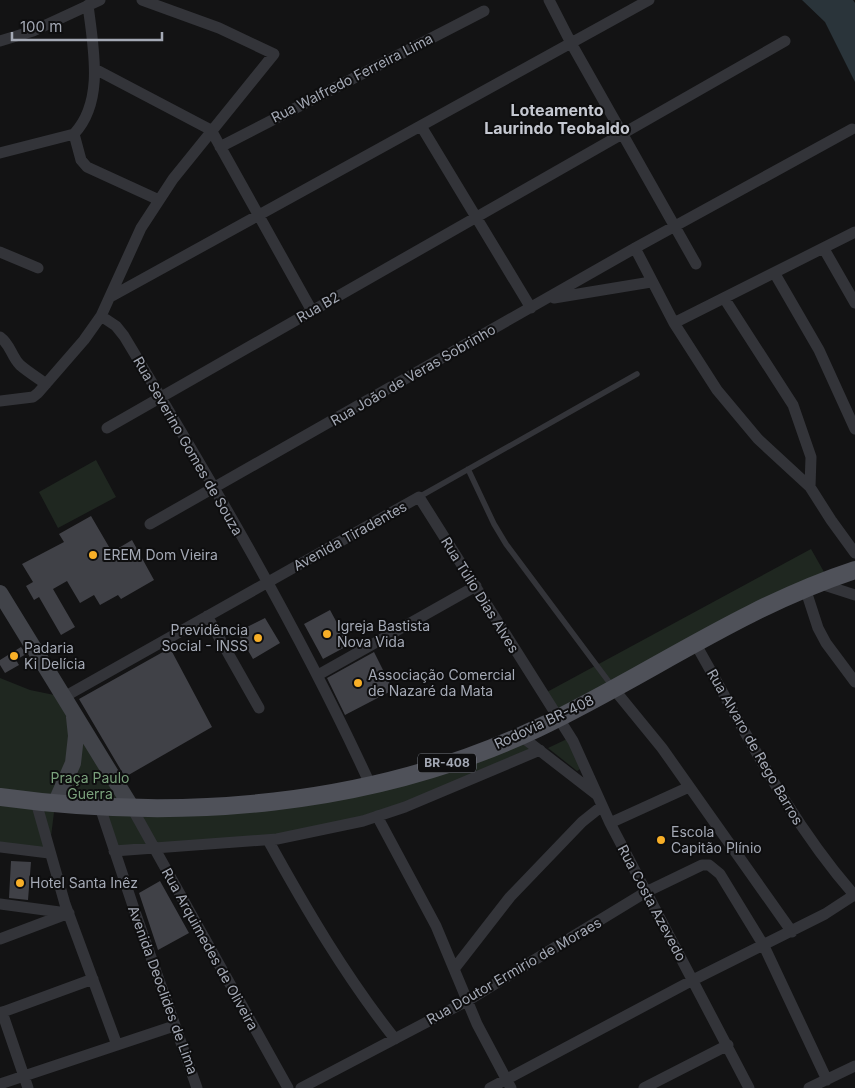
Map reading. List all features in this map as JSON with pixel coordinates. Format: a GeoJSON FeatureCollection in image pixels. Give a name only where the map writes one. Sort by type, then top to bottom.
{"type":"FeatureCollection","features":[{"type":"Feature","properties":{"kind":"main road","name":"Rodovia BR-408"},"geometry":{"type":"LineString","coordinates":[[0,797],[55,804],[176,809],[252,804],[313,796],[430,769],[521,736],[558,718],[695,643],[812,586],[855,570]]}},
{"type":"Feature","properties":{"kind":"street"},"geometry":{"type":"LineString","coordinates":[[0,41],[33,31],[100,0]]}},
{"type":"Feature","properties":{"kind":"street"},"geometry":{"type":"LineString","coordinates":[[0,401],[33,397],[84,340],[112,296],[141,228],[159,200],[211,130],[274,54],[219,28],[142,0]]}},
{"type":"Feature","properties":{"kind":"street"},"geometry":{"type":"LineString","coordinates":[[549,0],[571,43],[696,264]]}},
{"type":"Feature","properties":{"kind":"street"},"geometry":{"type":"LineString","coordinates":[[112,296],[650,0]]}},
{"type":"Feature","properties":{"kind":"street"},"geometry":{"type":"LineString","coordinates":[[0,153],[74,134],[84,124],[88,114],[95,70],[88,5]]}},
{"type":"Feature","properties":{"kind":"street","name":"Rua Walfredo Ferreira Lima"},"geometry":{"type":"LineString","coordinates":[[220,146],[484,11]]}},
{"type":"Feature","properties":{"kind":"street","name":"Rua B2"},"geometry":{"type":"LineString","coordinates":[[108,428],[785,41]]}},
{"type":"Feature","properties":{"kind":"street"},"geometry":{"type":"LineString","coordinates":[[95,70],[211,130],[312,311]]}},
{"type":"Feature","properties":{"kind":"street"},"geometry":{"type":"LineString","coordinates":[[421,126],[531,308]]}},
{"type":"Feature","properties":{"kind":"street","name":"Rua João de Veras Sobrinho"},"geometry":{"type":"LineString","coordinates":[[150,524],[635,248],[852,129]]}},
{"type":"Feature","properties":{"kind":"street"},"geometry":{"type":"LineString","coordinates":[[74,134],[81,160],[87,167],[159,200]]}},
{"type":"Feature","properties":{"kind":"street"},"geometry":{"type":"LineString","coordinates":[[674,323],[775,274],[855,232]]}},
{"type":"Feature","properties":{"kind":"street"},"geometry":{"type":"LineString","coordinates":[[635,248],[674,323],[712,382],[758,439],[810,487],[830,520],[855,553]]}},
{"type":"Feature","properties":{"kind":"street"},"geometry":{"type":"LineString","coordinates":[[824,249],[855,303]]}},
{"type":"Feature","properties":{"kind":"street"},"geometry":{"type":"LineString","coordinates":[[0,252],[38,268]]}},
{"type":"Feature","properties":{"kind":"street"},"geometry":{"type":"LineString","coordinates":[[775,274],[819,350],[855,428]]}},
{"type":"Feature","properties":{"kind":"street"},"geometry":{"type":"LineString","coordinates":[[546,299],[651,282]]}},
{"type":"Feature","properties":{"kind":"street"},"geometry":{"type":"LineString","coordinates":[[724,298],[793,405],[812,457],[810,487]]}},
{"type":"Feature","properties":{"kind":"street","name":"Rua Severino Gomes de Souza"},"geometry":{"type":"LineString","coordinates":[[101,316],[116,326],[124,336],[214,488],[318,675],[370,784]]}},
{"type":"Feature","properties":{"kind":"street"},"geometry":{"type":"LineString","coordinates":[[0,338],[9,344],[12,355],[21,366],[46,384]]}},
{"type":"Feature","properties":{"kind":"street","name":"Avenida Tiradentes"},"geometry":{"type":"LineString","coordinates":[[64,697],[419,498]]}},
{"type":"Feature","properties":{"kind":"street","name":"Rua Túlio Dias Alves"},"geometry":{"type":"LineString","coordinates":[[419,498],[558,718]]}},
{"type":"Feature","properties":{"kind":"street"},"geometry":{"type":"LineString","coordinates":[[318,675],[476,586]]}},
{"type":"Feature","properties":{"kind":"street"},"geometry":{"type":"LineString","coordinates":[[855,595],[812,586],[818,628],[826,643],[855,682]]}},
{"type":"Feature","properties":{"kind":"street"},"geometry":{"type":"LineString","coordinates":[[0,593],[132,808]]}},
{"type":"Feature","properties":{"kind":"street"},"geometry":{"type":"LineString","coordinates":[[207,616],[259,708]]}},
{"type":"Feature","properties":{"kind":"street","name":"Rua Alvaro de Rego Barros"},"geometry":{"type":"LineString","coordinates":[[695,643],[791,814],[822,857],[855,896]]}},
{"type":"Feature","properties":{"kind":"street"},"geometry":{"type":"LineString","coordinates":[[855,671],[855,682]]}},
{"type":"Feature","properties":{"kind":"street"},"geometry":{"type":"LineString","coordinates":[[613,688],[662,748],[792,932]]}},
{"type":"Feature","properties":{"kind":"street"},"geometry":{"type":"LineString","coordinates":[[55,804],[73,763],[76,736],[74,714]]}},
{"type":"Feature","properties":{"kind":"street","name":"Rua Costa Azevedo"},"geometry":{"type":"LineString","coordinates":[[558,718],[573,741],[610,823],[749,1088]]}},
{"type":"Feature","properties":{"kind":"street"},"geometry":{"type":"LineString","coordinates":[[454,969],[510,897],[600,801],[521,736]]}},
{"type":"Feature","properties":{"kind":"street"},"geometry":{"type":"LineString","coordinates":[[114,852],[268,840],[314,832],[378,816],[430,797],[540,750]]}},
{"type":"Feature","properties":{"kind":"street"},"geometry":{"type":"LineString","coordinates":[[610,823],[689,787]]}},
{"type":"Feature","properties":{"kind":"street"},"geometry":{"type":"LineString","coordinates":[[36,802],[49,853],[117,1045]]}},
{"type":"Feature","properties":{"kind":"street","name":"Avenida Deoclides de Lima"},"geometry":{"type":"LineString","coordinates":[[100,807],[196,1088]]}},
{"type":"Feature","properties":{"kind":"street","name":"Rua Arquimedes de Oliveira"},"geometry":{"type":"LineString","coordinates":[[132,808],[152,848],[288,1088]]}},
{"type":"Feature","properties":{"kind":"street"},"geometry":{"type":"LineString","coordinates":[[378,816],[436,926],[467,1001],[509,1084]]}},
{"type":"Feature","properties":{"kind":"street"},"geometry":{"type":"LineString","coordinates":[[268,840],[331,948],[370,1008],[395,1039]]}},
{"type":"Feature","properties":{"kind":"street"},"geometry":{"type":"LineString","coordinates":[[0,847],[49,853]]}},
{"type":"Feature","properties":{"kind":"street","name":"Rua Doutor Ermirio de Moraes"},"geometry":{"type":"LineString","coordinates":[[301,1088],[467,1001],[646,892],[695,867],[709,865],[720,874],[764,946]]}},
{"type":"Feature","properties":{"kind":"street"},"geometry":{"type":"LineString","coordinates":[[490,1088],[509,1084],[693,980],[792,932],[855,896]]}},
{"type":"Feature","properties":{"kind":"street"},"geometry":{"type":"LineString","coordinates":[[0,904],[69,913]]}},
{"type":"Feature","properties":{"kind":"street"},"geometry":{"type":"LineString","coordinates":[[0,938],[69,913]]}},
{"type":"Feature","properties":{"kind":"street"},"geometry":{"type":"LineString","coordinates":[[764,946],[827,1080]]}},
{"type":"Feature","properties":{"kind":"street"},"geometry":{"type":"LineString","coordinates":[[28,1088],[1,1012],[93,979]]}},
{"type":"Feature","properties":{"kind":"street"},"geometry":{"type":"LineString","coordinates":[[0,1084],[174,1026]]}},
{"type":"Feature","properties":{"kind":"street"},"geometry":{"type":"LineString","coordinates":[[644,1088],[728,1045]]}},
{"type":"Feature","properties":{"kind":"street"},"geometry":{"type":"LineString","coordinates":[[809,1088],[855,1066]]}},
{"type":"Feature","properties":{"kind":"lane","name":"Avenida Tiradentes"},"geometry":{"type":"LineString","coordinates":[[419,498],[637,374]]}},
{"type":"Feature","properties":{"kind":"lane"},"geometry":{"type":"LineString","coordinates":[[468,470],[494,524],[506,544],[613,688]]}},
{"type":"Feature","properties":{"kind":"green space"},"geometry":{"type":"Polygon","coordinates":[[[96,460],[116,497],[58,528],[39,492],[96,460]]]}},
{"type":"Feature","properties":{"kind":"green space"},"geometry":{"type":"Polygon","coordinates":[[[811,549],[828,579],[563,716],[547,692],[811,549]]]}},
{"type":"Feature","properties":{"kind":"green space"},"geometry":{"type":"Polygon","coordinates":[[[0,678],[30,690],[64,697],[76,736],[55,804],[49,853],[0,847],[0,678]]]}},
{"type":"Feature","properties":{"kind":"green space","name":"Praça Paulo Guerra"},"geometry":{"type":"Polygon","coordinates":[[[77,726],[124,806],[63,804],[77,726]]]}},
{"type":"Feature","properties":{"kind":"green space"},"geometry":{"type":"Polygon","coordinates":[[[521,736],[540,750],[463,783],[314,832],[114,851],[100,807],[132,808],[370,784],[521,736]]]}},
{"type":"Feature","properties":{"kind":"green space"},"geometry":{"type":"Polygon","coordinates":[[[567,739],[582,768],[577,771],[548,748],[567,739]]]}},
{"type":"Feature","properties":{"kind":"shaded area"},"geometry":{"type":"Polygon","coordinates":[[[802,0],[853,0],[855,3],[855,82],[825,22],[802,0]]]}},
{"type":"Feature","properties":{"kind":"building"},"geometry":{"type":"Polygon","coordinates":[[[91,516],[112,552],[132,540],[154,580],[121,599],[118,595],[100,605],[94,595],[80,603],[67,581],[53,589],[75,627],[61,635],[39,597],[34,600],[26,586],[33,582],[22,564],[64,542],[59,534],[91,516]]]}},
{"type":"Feature","properties":{"kind":"building","name":"Igreja Bastista Nova Vida"},"geometry":{"type":"Polygon","coordinates":[[[330,610],[349,645],[323,659],[304,624],[330,610]]]}},
{"type":"Feature","properties":{"kind":"building","name":"Previdência Social - INSS"},"geometry":{"type":"Polygon","coordinates":[[[265,618],[280,643],[253,659],[237,632],[265,618]]]}},
{"type":"Feature","properties":{"kind":"building","name":"Padaria Ki Delícia"},"geometry":{"type":"Polygon","coordinates":[[[21,647],[26,654],[16,660],[19,665],[5,673],[0,665],[0,660],[21,647]]]}},
{"type":"Feature","properties":{"kind":"building"},"geometry":{"type":"Polygon","coordinates":[[[170,648],[212,727],[125,777],[79,699],[170,648]]]}},
{"type":"Feature","properties":{"kind":"building","name":"Associação Comercial de Nazaré da Mata"},"geometry":{"type":"Polygon","coordinates":[[[374,652],[393,690],[345,715],[327,678],[374,652]]]}},
{"type":"Feature","properties":{"kind":"building","name":"Hotel Santa Inêz"},"geometry":{"type":"Polygon","coordinates":[[[11,861],[31,862],[28,900],[9,898],[11,861]]]}},
{"type":"Feature","properties":{"kind":"building"},"geometry":{"type":"Polygon","coordinates":[[[160,881],[189,933],[158,950],[139,893],[160,881]]]}},
{"type":"Feature","properties":{"kind":"place","name":"EREM Dom Vieira"},"geometry":{"type":"Point","coordinates":[93,555]}},
{"type":"Feature","properties":{"kind":"place","name":"Igreja Bastista Nova Vida"},"geometry":{"type":"Point","coordinates":[327,634]}},
{"type":"Feature","properties":{"kind":"place","name":"Previdência Social - INSS"},"geometry":{"type":"Point","coordinates":[258,638]}},
{"type":"Feature","properties":{"kind":"place","name":"Padaria Ki Delícia"},"geometry":{"type":"Point","coordinates":[14,656]}},
{"type":"Feature","properties":{"kind":"place","name":"Associação Comercial de Nazaré da Mata"},"geometry":{"type":"Point","coordinates":[358,683]}},
{"type":"Feature","properties":{"kind":"place","name":"Escola Capitão Plínio"},"geometry":{"type":"Point","coordinates":[661,840]}},
{"type":"Feature","properties":{"kind":"place","name":"Hotel Santa Inêz"},"geometry":{"type":"Point","coordinates":[20,883]}},
{"type":"Feature","properties":{"kind":"district","name":"Loteamento Laurindo Teobaldo"},"geometry":{"type":"Point","coordinates":[557,119]}}]}
